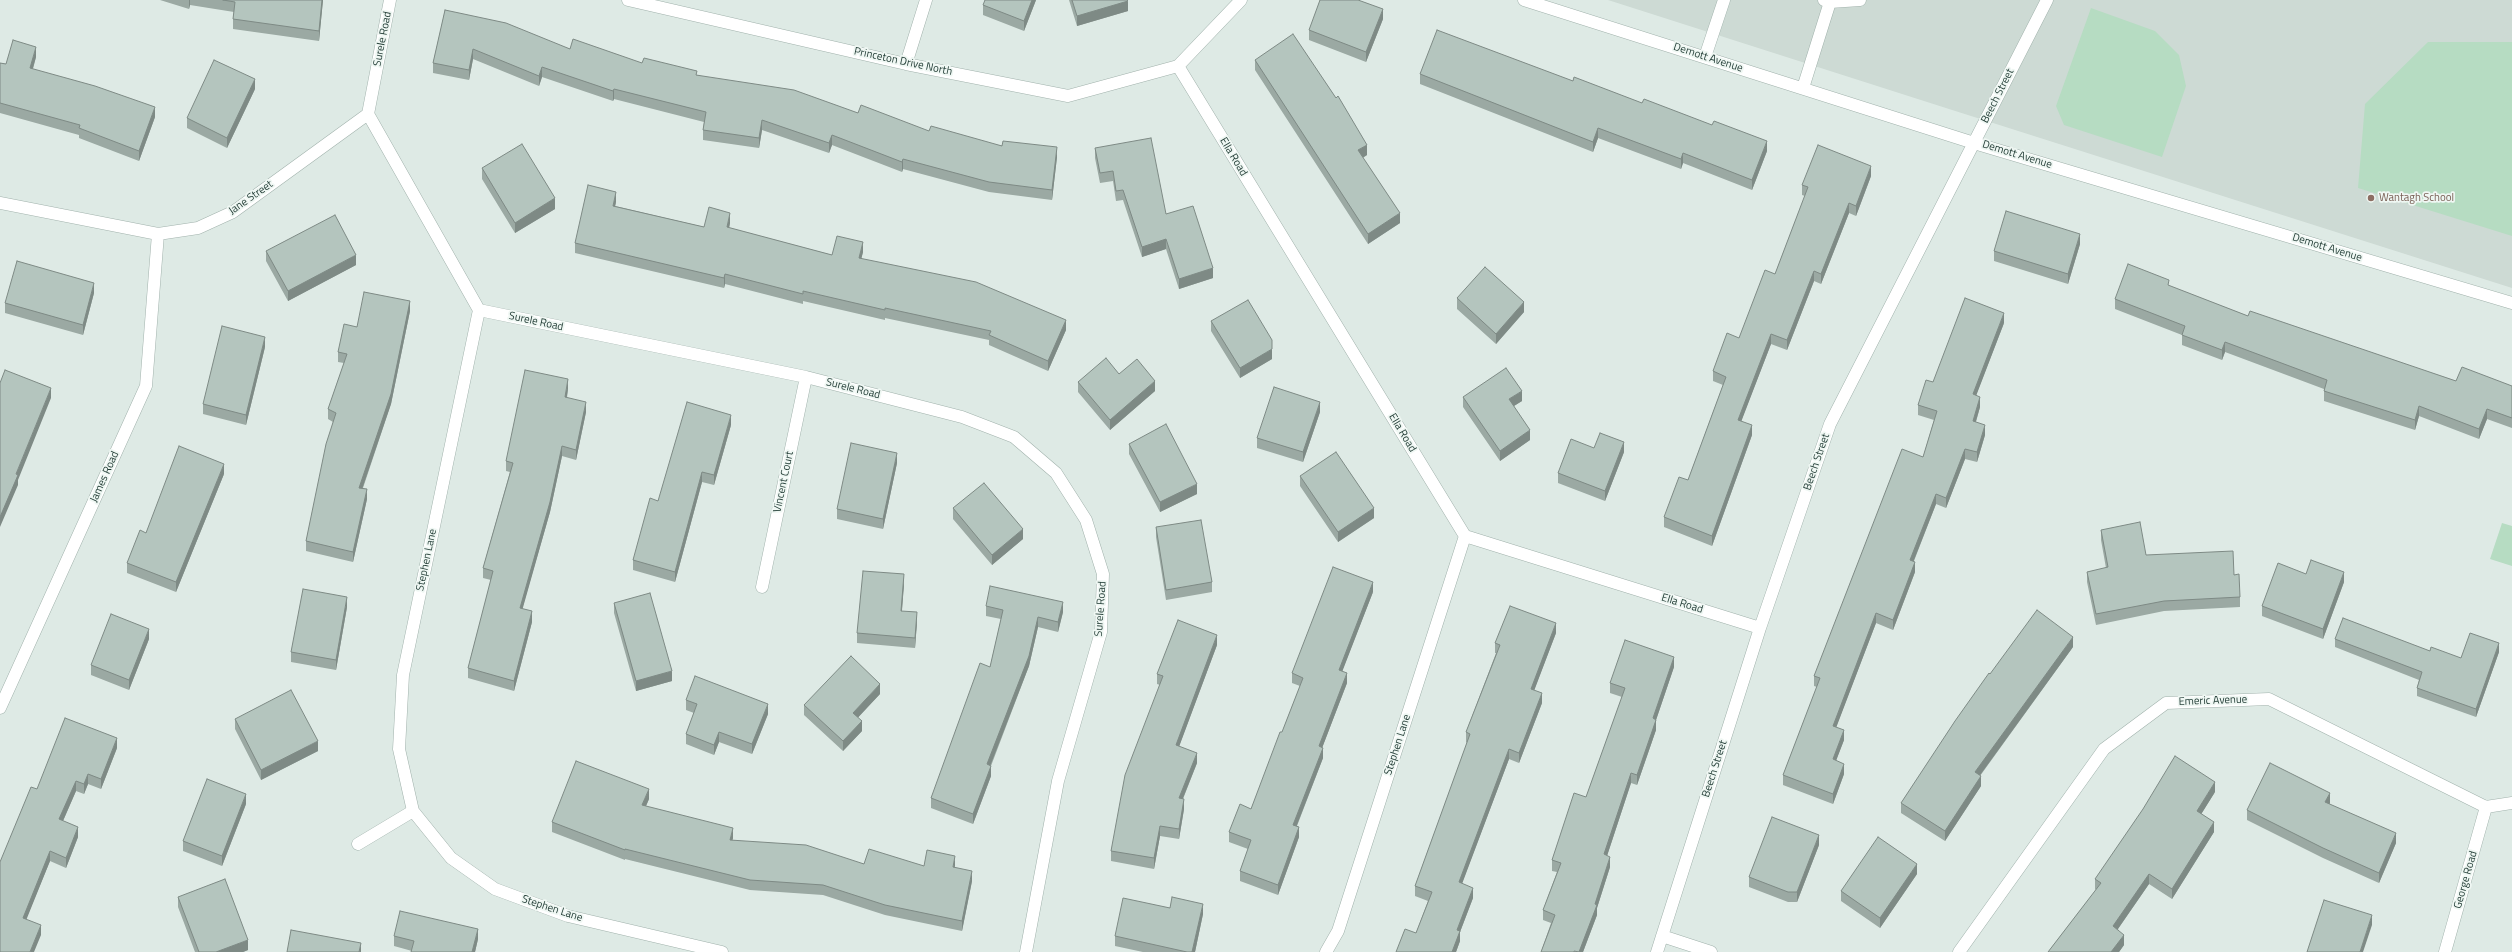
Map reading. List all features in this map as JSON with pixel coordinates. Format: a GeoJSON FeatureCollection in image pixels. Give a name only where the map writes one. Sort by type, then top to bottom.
{"type":"FeatureCollection","features":[{"type":"Feature","properties":{"kind":"street","name":"Surele Road"},"geometry":{"type":"LineString","coordinates":[[368,114],[390,0]]}},
{"type":"Feature","properties":{"kind":"street","name":"Princeton Drive North"},"geometry":{"type":"LineString","coordinates":[[628,0],[906,64],[1068,96],[1178,66]]}},
{"type":"Feature","properties":{"kind":"street"},"geometry":{"type":"LineString","coordinates":[[906,64],[926,0]]}},
{"type":"Feature","properties":{"kind":"street"},"geometry":{"type":"LineString","coordinates":[[1178,66],[1241,0]]}},
{"type":"Feature","properties":{"kind":"street","name":"Demott Avenue"},"geometry":{"type":"LineString","coordinates":[[1524,0],[1974,143],[2512,303]]}},
{"type":"Feature","properties":{"kind":"street"},"geometry":{"type":"LineString","coordinates":[[1705,57],[1724,0]]}},
{"type":"Feature","properties":{"kind":"street"},"geometry":{"type":"LineString","coordinates":[[1803,88],[1827,1],[1860,0]]}},
{"type":"Feature","properties":{"kind":"street","name":"Beech Street"},"geometry":{"type":"LineString","coordinates":[[1657,952],[1760,628],[1830,424],[2047,0]]}},
{"type":"Feature","properties":{"kind":"street","name":"Ella Road"},"geometry":{"type":"LineString","coordinates":[[1178,66],[1465,536],[1760,628]]}},
{"type":"Feature","properties":{"kind":"street","name":"Jane Street"},"geometry":{"type":"LineString","coordinates":[[0,203],[158,234],[198,228],[233,212],[368,114]]}},
{"type":"Feature","properties":{"kind":"street"},"geometry":{"type":"LineString","coordinates":[[368,114],[479,310]]}},
{"type":"Feature","properties":{"kind":"street","name":"James Road"},"geometry":{"type":"LineString","coordinates":[[0,708],[146,386],[158,234]]}},
{"type":"Feature","properties":{"kind":"street","name":"Surele Road"},"geometry":{"type":"LineString","coordinates":[[479,310],[806,377],[962,416],[1014,437],[1056,473],[1086,520],[1103,574],[1102,632],[1058,781],[1026,952]]}},
{"type":"Feature","properties":{"kind":"street","name":"Stephen Lane"},"geometry":{"type":"LineString","coordinates":[[479,310],[403,675],[400,749],[413,811],[451,858],[495,889],[568,916],[722,952]]}},
{"type":"Feature","properties":{"kind":"street","name":"Vincent Court"},"geometry":{"type":"LineString","coordinates":[[762,587],[806,377]]}},
{"type":"Feature","properties":{"kind":"street","name":"Stephen Lane"},"geometry":{"type":"LineString","coordinates":[[1326,952],[1338,931],[1465,536]]}},
{"type":"Feature","properties":{"kind":"street","name":"Emeric Avenue"},"geometry":{"type":"LineString","coordinates":[[1959,952],[2104,749],[2166,703],[2269,699],[2486,807]]}},
{"type":"Feature","properties":{"kind":"street"},"geometry":{"type":"LineString","coordinates":[[2486,807],[2512,803]]}},
{"type":"Feature","properties":{"kind":"street","name":"George Road"},"geometry":{"type":"LineString","coordinates":[[2445,952],[2486,807]]}},
{"type":"Feature","properties":{"kind":"street"},"geometry":{"type":"LineString","coordinates":[[358,844],[413,811]]}},
{"type":"Feature","properties":{"kind":"street"},"geometry":{"type":"LineString","coordinates":[[1662,936],[1711,952]]}},
{"type":"Feature","properties":{"kind":"shaded area","name":"Wantagh School"},"geometry":{"type":"Polygon","coordinates":[[[1608,0],[2512,0],[2512,288],[1949,109],[1608,0]]]}},
{"type":"Feature","properties":{"kind":"green space"},"geometry":{"type":"Polygon","coordinates":[[[2091,8],[2155,31],[2179,55],[2186,86],[2162,157],[2064,125],[2056,106],[2091,8]]]}},
{"type":"Feature","properties":{"kind":"green space"},"geometry":{"type":"Polygon","coordinates":[[[2428,42],[2512,42],[2512,236],[2358,188],[2365,104],[2428,42]]]}},
{"type":"Feature","properties":{"kind":"green space"},"geometry":{"type":"Polygon","coordinates":[[[2502,523],[2512,526],[2512,566],[2490,559],[2502,523]]]}},
{"type":"Feature","properties":{"kind":"building"},"geometry":{"type":"Polygon","coordinates":[[[223,0],[322,0],[319,31],[233,19],[235,2],[223,0]]]}},
{"type":"Feature","properties":{"kind":"building"},"geometry":{"type":"Polygon","coordinates":[[[985,0],[1032,0],[1024,21],[983,5],[985,0]]]}},
{"type":"Feature","properties":{"kind":"building"},"geometry":{"type":"Polygon","coordinates":[[[1072,0],[1127,0],[1128,1],[1077,16],[1072,0]]]}},
{"type":"Feature","properties":{"kind":"building"},"geometry":{"type":"Polygon","coordinates":[[[1320,0],[1358,0],[1383,9],[1366,52],[1309,30],[1320,0]]]}},
{"type":"Feature","properties":{"kind":"building"},"geometry":{"type":"Polygon","coordinates":[[[445,10],[506,23],[570,49],[573,39],[642,63],[644,58],[697,71],[696,75],[794,90],[858,113],[861,105],[929,131],[931,126],[1002,146],[1003,141],[1057,147],[1052,190],[989,182],[903,159],[902,162],[832,135],[829,143],[762,120],[759,138],[703,130],[706,112],[614,89],[613,91],[542,67],[539,76],[473,49],[469,70],[433,63],[445,10]]]}},
{"type":"Feature","properties":{"kind":"building"},"geometry":{"type":"Polygon","coordinates":[[[1437,30],[1573,81],[1574,77],[1642,103],[1644,99],[1712,125],[1714,121],[1767,141],[1752,180],[1683,153],[1681,159],[1598,128],[1593,142],[1420,74],[1437,30]]]}},
{"type":"Feature","properties":{"kind":"building"},"geometry":{"type":"Polygon","coordinates":[[[1293,34],[1336,98],[1338,96],[1367,145],[1358,150],[1400,213],[1368,234],[1255,60],[1293,34]]]}},
{"type":"Feature","properties":{"kind":"building"},"geometry":{"type":"Polygon","coordinates":[[[13,40],[36,47],[30,68],[95,86],[155,107],[139,151],[79,128],[80,125],[0,103],[0,63],[6,64],[13,40]]]}},
{"type":"Feature","properties":{"kind":"building"},"geometry":{"type":"Polygon","coordinates":[[[214,60],[255,79],[227,138],[187,118],[214,60]]]}},
{"type":"Feature","properties":{"kind":"building"},"geometry":{"type":"Polygon","coordinates":[[[1151,138],[1166,214],[1193,206],[1213,268],[1179,279],[1166,239],[1142,247],[1123,190],[1116,191],[1113,171],[1100,173],[1095,148],[1151,138]]]}},
{"type":"Feature","properties":{"kind":"building"},"geometry":{"type":"Polygon","coordinates":[[[522,144],[555,198],[515,223],[482,168],[522,144]]]}},
{"type":"Feature","properties":{"kind":"building"},"geometry":{"type":"Polygon","coordinates":[[[1818,145],[1871,166],[1856,206],[1849,203],[1821,274],[1814,271],[1787,340],[1771,334],[1738,420],[1752,425],[1712,536],[1664,517],[1679,477],[1688,480],[1726,377],[1713,371],[1727,333],[1739,338],[1765,270],[1775,274],[1808,187],[1802,185],[1818,145]]]}},
{"type":"Feature","properties":{"kind":"building"},"geometry":{"type":"Polygon","coordinates":[[[588,185],[616,192],[613,206],[704,227],[709,207],[730,213],[727,227],[832,255],[837,236],[863,242],[859,258],[976,282],[1066,320],[1048,361],[989,335],[991,331],[885,308],[885,310],[803,291],[803,294],[725,274],[724,278],[575,243],[588,185]]]}},
{"type":"Feature","properties":{"kind":"building"},"geometry":{"type":"Polygon","coordinates":[[[2006,211],[2080,234],[2068,274],[1994,251],[2006,211]]]}},
{"type":"Feature","properties":{"kind":"building"},"geometry":{"type":"Polygon","coordinates":[[[335,215],[356,255],[288,291],[266,251],[335,215]]]}},
{"type":"Feature","properties":{"kind":"building"},"geometry":{"type":"Polygon","coordinates":[[[17,261],[94,283],[83,325],[5,303],[17,261]]]}},
{"type":"Feature","properties":{"kind":"building"},"geometry":{"type":"Polygon","coordinates":[[[2128,264],[2169,280],[2168,285],[2248,316],[2250,311],[2456,381],[2462,367],[2512,386],[2512,418],[2487,409],[2479,429],[2419,406],[2415,420],[2324,391],[2327,380],[2225,342],[2222,350],[2182,335],[2185,326],[2115,299],[2128,264]]]}},
{"type":"Feature","properties":{"kind":"building"},"geometry":{"type":"Polygon","coordinates":[[[1485,267],[1524,302],[1496,334],[1457,298],[1485,267]]]}},
{"type":"Feature","properties":{"kind":"building"},"geometry":{"type":"Polygon","coordinates":[[[364,292],[410,301],[391,394],[359,488],[367,489],[353,552],[306,541],[326,444],[336,413],[328,409],[347,354],[338,352],[344,324],[357,327],[364,292]]]}},
{"type":"Feature","properties":{"kind":"building"},"geometry":{"type":"Polygon","coordinates":[[[1965,298],[2004,313],[1973,394],[1980,397],[1973,421],[1985,425],[1977,452],[1965,449],[1946,498],[1936,494],[1910,560],[1915,562],[1893,620],[1876,613],[1833,726],[1844,730],[1833,759],[1844,764],[1833,794],[1783,775],[1820,678],[1814,676],[1902,449],[1923,457],[1937,411],[1918,405],[1926,380],[1933,382],[1965,298]]]}},
{"type":"Feature","properties":{"kind":"building"},"geometry":{"type":"Polygon","coordinates":[[[1248,300],[1272,340],[1272,349],[1240,368],[1211,321],[1248,300]]]}},
{"type":"Feature","properties":{"kind":"building"},"geometry":{"type":"Polygon","coordinates":[[[222,326],[265,337],[246,415],[203,404],[222,326]]]}},
{"type":"Feature","properties":{"kind":"building"},"geometry":{"type":"Polygon","coordinates":[[[1106,358],[1119,374],[1137,359],[1155,381],[1110,420],[1078,382],[1106,358]]]}},
{"type":"Feature","properties":{"kind":"building"},"geometry":{"type":"Polygon","coordinates":[[[1506,368],[1522,391],[1509,399],[1530,430],[1500,451],[1463,397],[1506,368]]]}},
{"type":"Feature","properties":{"kind":"building"},"geometry":{"type":"Polygon","coordinates":[[[5,370],[51,388],[16,474],[18,475],[0,517],[0,383],[5,370]]]}},
{"type":"Feature","properties":{"kind":"building"},"geometry":{"type":"Polygon","coordinates":[[[525,370],[568,379],[565,397],[586,402],[576,450],[562,446],[550,502],[520,608],[532,611],[514,681],[468,668],[493,571],[483,568],[513,463],[506,461],[525,370]]]}},
{"type":"Feature","properties":{"kind":"building"},"geometry":{"type":"Polygon","coordinates":[[[1274,387],[1320,402],[1303,452],[1257,438],[1274,387]]]}},
{"type":"Feature","properties":{"kind":"building"},"geometry":{"type":"Polygon","coordinates":[[[687,402],[731,415],[714,475],[702,472],[675,572],[633,560],[650,498],[658,501],[687,402]]]}},
{"type":"Feature","properties":{"kind":"building"},"geometry":{"type":"Polygon","coordinates":[[[1166,424],[1197,484],[1160,502],[1129,444],[1166,424]]]}},
{"type":"Feature","properties":{"kind":"building"},"geometry":{"type":"Polygon","coordinates":[[[1600,433],[1624,442],[1605,491],[1558,473],[1571,439],[1594,448],[1600,433]]]}},
{"type":"Feature","properties":{"kind":"building"},"geometry":{"type":"Polygon","coordinates":[[[851,443],[897,453],[883,519],[837,509],[851,443]]]}},
{"type":"Feature","properties":{"kind":"building"},"geometry":{"type":"Polygon","coordinates":[[[179,446],[224,464],[176,582],[127,563],[140,530],[146,533],[179,446]]]}},
{"type":"Feature","properties":{"kind":"building"},"geometry":{"type":"Polygon","coordinates":[[[1336,452],[1374,508],[1338,532],[1300,476],[1336,452]]]}},
{"type":"Feature","properties":{"kind":"building"},"geometry":{"type":"Polygon","coordinates":[[[984,483],[1023,529],[992,555],[953,508],[984,483]]]}},
{"type":"Feature","properties":{"kind":"building"},"geometry":{"type":"Polygon","coordinates":[[[1201,520],[1212,582],[1166,590],[1156,527],[1201,520]]]}},
{"type":"Feature","properties":{"kind":"building"},"geometry":{"type":"Polygon","coordinates":[[[2140,522],[2146,555],[2233,551],[2234,575],[2239,574],[2240,597],[2164,601],[2096,614],[2087,572],[2108,567],[2101,530],[2140,522]]]}},
{"type":"Feature","properties":{"kind":"building"},"geometry":{"type":"Polygon","coordinates":[[[2311,560],[2344,572],[2323,629],[2262,606],[2278,563],[2306,574],[2311,560]]]}},
{"type":"Feature","properties":{"kind":"building"},"geometry":{"type":"Polygon","coordinates":[[[1333,567],[1373,582],[1339,670],[1347,673],[1319,746],[1323,748],[1293,825],[1299,827],[1278,885],[1240,871],[1251,840],[1229,832],[1240,804],[1251,809],[1280,732],[1282,732],[1303,678],[1292,673],[1333,567]]]}},
{"type":"Feature","properties":{"kind":"building"},"geometry":{"type":"Polygon","coordinates":[[[863,571],[904,574],[901,611],[917,612],[915,638],[857,633],[863,571]]]}},
{"type":"Feature","properties":{"kind":"building"},"geometry":{"type":"Polygon","coordinates":[[[990,586],[1063,602],[1058,622],[1038,617],[1029,656],[987,764],[991,766],[973,814],[931,798],[980,663],[990,667],[1003,610],[986,606],[990,586]]]}},
{"type":"Feature","properties":{"kind":"building"},"geometry":{"type":"Polygon","coordinates":[[[303,589],[347,597],[336,660],[291,652],[303,589]]]}},
{"type":"Feature","properties":{"kind":"building"},"geometry":{"type":"Polygon","coordinates":[[[650,593],[672,671],[636,681],[614,603],[650,593]]]}},
{"type":"Feature","properties":{"kind":"building"},"geometry":{"type":"Polygon","coordinates":[[[1510,606],[1556,623],[1531,689],[1542,693],[1519,753],[1509,749],[1459,882],[1473,888],[1457,930],[1460,931],[1452,952],[1396,952],[1405,929],[1416,933],[1432,892],[1415,886],[1470,734],[1466,732],[1500,645],[1495,643],[1510,606]]]}},
{"type":"Feature","properties":{"kind":"building"},"geometry":{"type":"Polygon","coordinates":[[[2037,610],[2073,637],[1975,772],[1981,776],[1945,831],[1901,803],[1955,721],[2037,610]]]}},
{"type":"Feature","properties":{"kind":"building"},"geometry":{"type":"Polygon","coordinates":[[[111,614],[149,629],[129,680],[91,665],[111,614]]]}},
{"type":"Feature","properties":{"kind":"building"},"geometry":{"type":"Polygon","coordinates":[[[2343,618],[2430,651],[2431,647],[2461,658],[2470,633],[2499,643],[2476,709],[2417,688],[2422,672],[2335,639],[2343,618]]]}},
{"type":"Feature","properties":{"kind":"building"},"geometry":{"type":"Polygon","coordinates":[[[1178,620],[1217,635],[1176,745],[1197,753],[1179,798],[1184,799],[1179,829],[1160,826],[1154,858],[1111,851],[1125,775],[1163,676],[1157,674],[1178,620]]]}},
{"type":"Feature","properties":{"kind":"building"},"geometry":{"type":"Polygon","coordinates":[[[1625,640],[1674,657],[1653,718],[1656,720],[1637,775],[1631,773],[1604,854],[1610,857],[1595,904],[1597,905],[1579,952],[1541,952],[1555,915],[1543,910],[1561,863],[1552,860],[1574,793],[1586,797],[1625,688],[1610,683],[1625,640]]]}},
{"type":"Feature","properties":{"kind":"building"},"geometry":{"type":"Polygon","coordinates":[[[851,656],[880,684],[853,713],[862,721],[843,741],[804,705],[851,656]]]}},
{"type":"Feature","properties":{"kind":"building"},"geometry":{"type":"Polygon","coordinates":[[[695,676],[768,704],[752,744],[719,732],[714,745],[686,734],[697,704],[686,700],[695,676]]]}},
{"type":"Feature","properties":{"kind":"building"},"geometry":{"type":"Polygon","coordinates":[[[291,690],[318,741],[261,770],[235,719],[291,690]]]}},
{"type":"Feature","properties":{"kind":"building"},"geometry":{"type":"Polygon","coordinates":[[[65,718],[117,738],[101,779],[88,774],[84,784],[76,781],[59,819],[78,827],[66,858],[50,851],[23,918],[41,925],[30,952],[0,952],[0,862],[31,787],[37,789],[65,718]]]}},
{"type":"Feature","properties":{"kind":"building"},"geometry":{"type":"Polygon","coordinates":[[[2175,756],[2215,782],[2197,811],[2214,822],[2172,889],[2149,874],[2113,926],[2124,935],[2111,952],[2048,952],[2101,883],[2095,879],[2143,809],[2175,756]]]}},
{"type":"Feature","properties":{"kind":"building"},"geometry":{"type":"Polygon","coordinates":[[[576,761],[649,789],[642,805],[733,828],[730,840],[806,845],[864,864],[869,849],[924,866],[927,850],[955,856],[953,867],[972,871],[962,921],[885,905],[823,885],[750,880],[625,850],[552,822],[576,761]]]}},
{"type":"Feature","properties":{"kind":"building"},"geometry":{"type":"Polygon","coordinates":[[[2270,763],[2330,793],[2325,802],[2396,833],[2379,873],[2323,848],[2247,810],[2270,763]]]}},
{"type":"Feature","properties":{"kind":"building"},"geometry":{"type":"Polygon","coordinates":[[[207,779],[246,794],[222,856],[183,841],[207,779]]]}},
{"type":"Feature","properties":{"kind":"building"},"geometry":{"type":"Polygon","coordinates":[[[1772,817],[1819,835],[1797,892],[1788,892],[1749,877],[1772,817]]]}},
{"type":"Feature","properties":{"kind":"building"},"geometry":{"type":"Polygon","coordinates":[[[1878,837],[1917,864],[1880,918],[1841,891],[1878,837]]]}},
{"type":"Feature","properties":{"kind":"building"},"geometry":{"type":"Polygon","coordinates":[[[225,879],[248,940],[216,952],[199,952],[178,897],[225,879]]]}},
{"type":"Feature","properties":{"kind":"building"},"geometry":{"type":"Polygon","coordinates":[[[1172,897],[1203,904],[1192,952],[1115,936],[1123,898],[1170,908],[1172,897]]]}},
{"type":"Feature","properties":{"kind":"building"},"geometry":{"type":"Polygon","coordinates":[[[2324,900],[2372,915],[2360,952],[2307,952],[2324,900]]]}},
{"type":"Feature","properties":{"kind":"building"},"geometry":{"type":"Polygon","coordinates":[[[400,911],[478,929],[472,952],[411,952],[414,941],[394,936],[400,911]]]}},
{"type":"Feature","properties":{"kind":"building"},"geometry":{"type":"Polygon","coordinates":[[[291,930],[361,943],[359,952],[287,952],[291,930]]]}},
{"type":"Feature","properties":{"kind":"place","name":"Wantagh School"},"geometry":{"type":"Point","coordinates":[2371,198]}}]}
